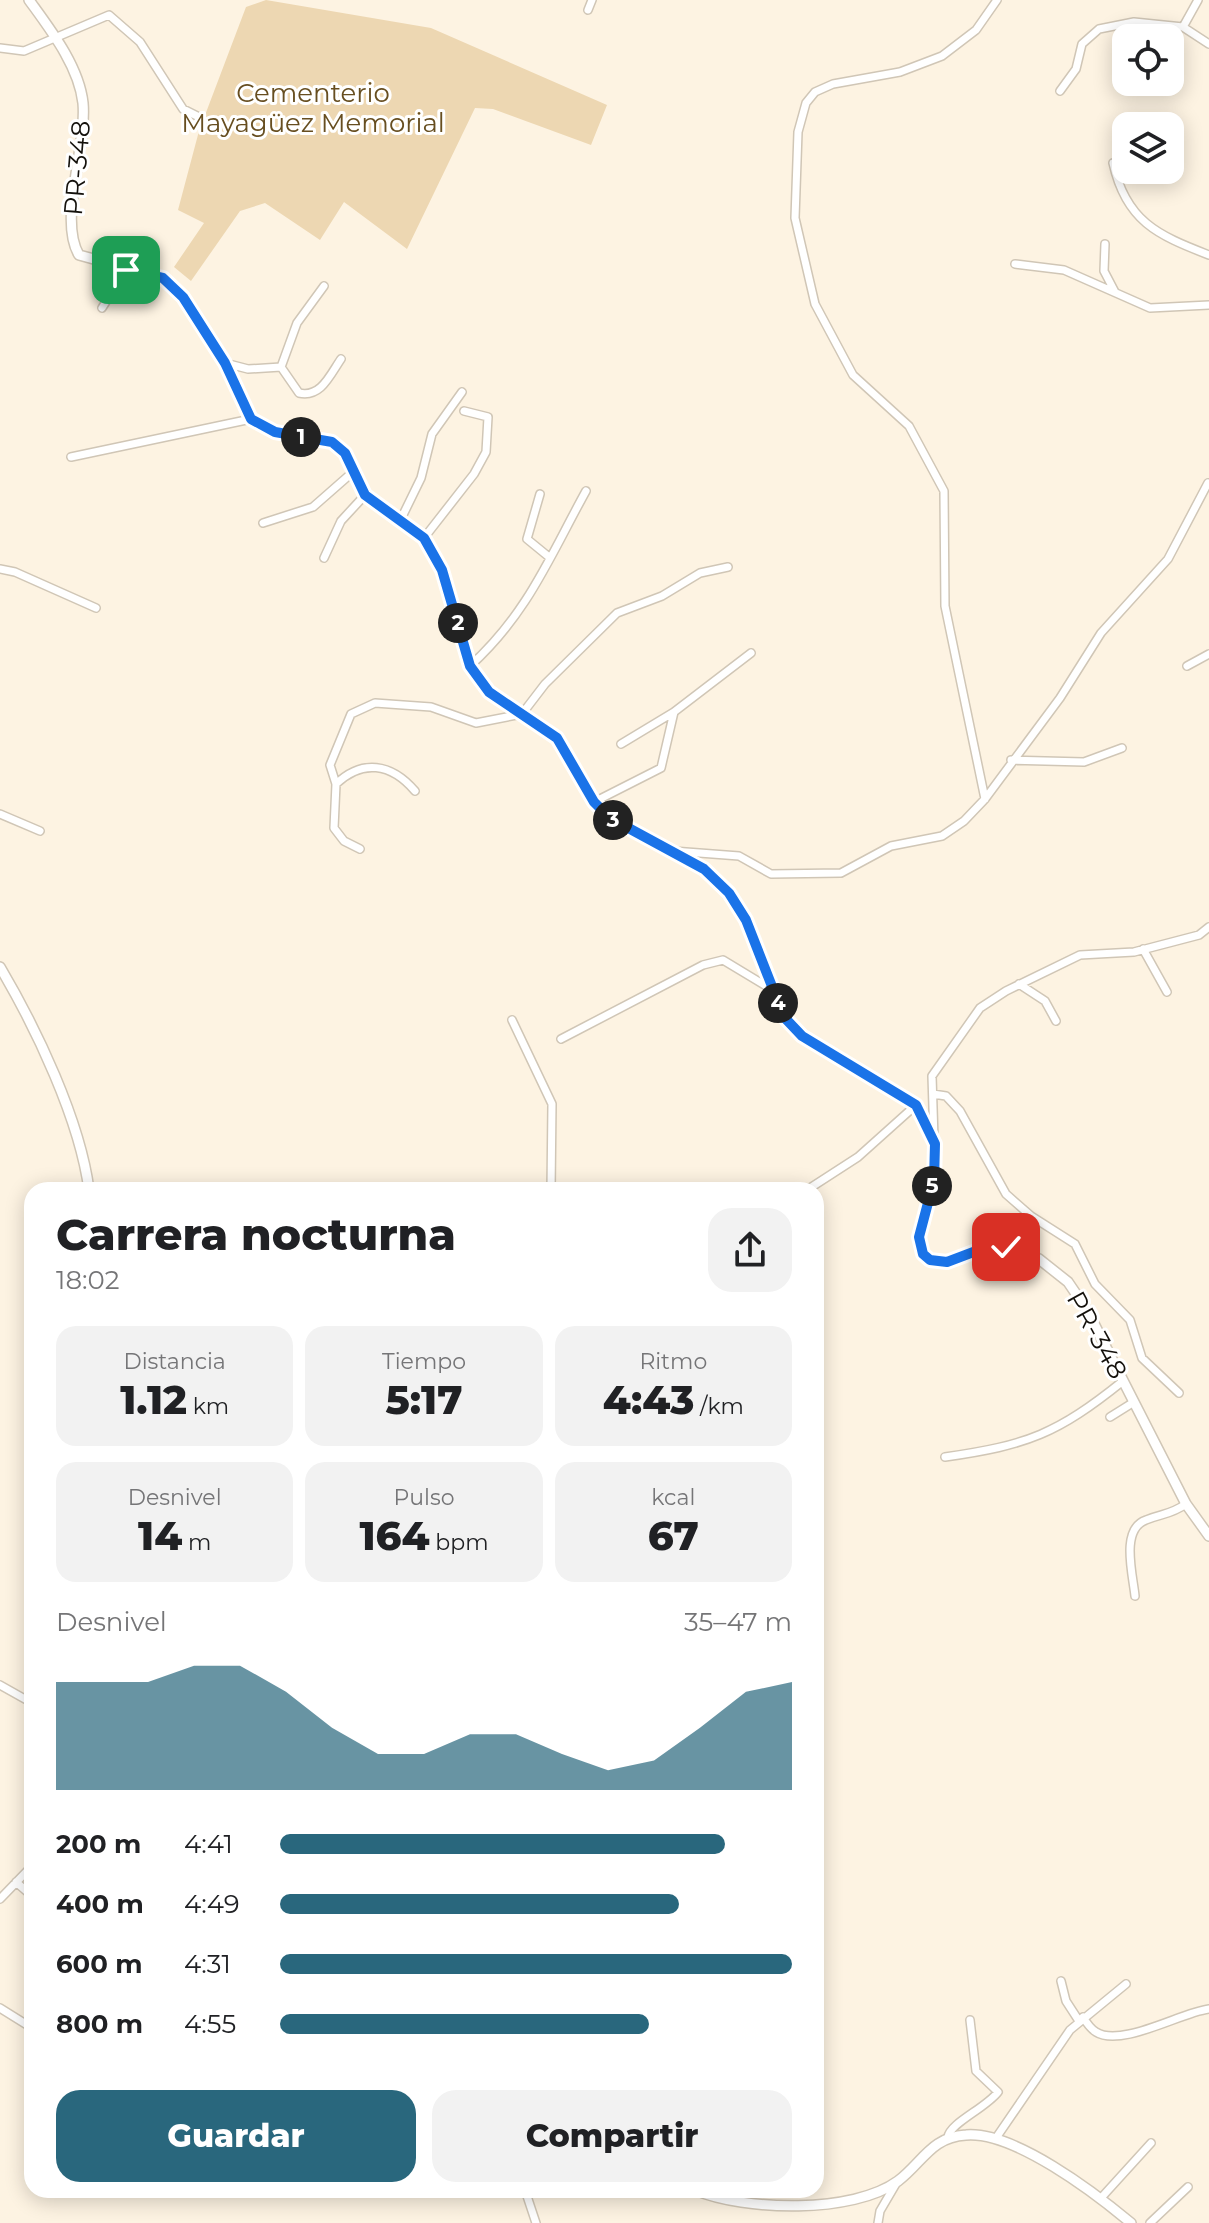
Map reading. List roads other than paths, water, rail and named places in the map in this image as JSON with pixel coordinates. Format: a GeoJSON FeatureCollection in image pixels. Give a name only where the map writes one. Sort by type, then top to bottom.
{"type":"FeatureCollection","features":[{"type":"Feature","properties":{"kind":"street","name":"PR-348"},"geometry":{"type":"LineString","coordinates":[[29,0],[78,80],[83,102],[84,143],[72,221],[72,243],[79,255],[163,278],[173,287],[183,297],[225,363],[251,419]]}},
{"type":"Feature","properties":{"kind":"street"},"geometry":{"type":"LineString","coordinates":[[588,10],[592,0]]}},
{"type":"Feature","properties":{"kind":"street"},"geometry":{"type":"LineString","coordinates":[[985,799],[945,606],[944,491],[909,426],[853,375],[815,304],[795,218],[798,132],[806,103],[815,92],[833,84],[900,72],[942,56],[976,30],[997,0]]}},
{"type":"Feature","properties":{"kind":"street"},"geometry":{"type":"LineString","coordinates":[[1184,25],[1198,0]]}},
{"type":"Feature","properties":{"kind":"street"},"geometry":{"type":"LineString","coordinates":[[0,48],[24,51],[109,15],[140,42],[183,109],[197,116]]}},
{"type":"Feature","properties":{"kind":"street"},"geometry":{"type":"LineString","coordinates":[[1124,24],[1154,24]]}},
{"type":"Feature","properties":{"kind":"street"},"geometry":{"type":"LineString","coordinates":[[1060,91],[1076,69],[1082,44],[1099,29],[1112,26]]}},
{"type":"Feature","properties":{"kind":"street"},"geometry":{"type":"LineString","coordinates":[[1184,28],[1209,44]]}},
{"type":"Feature","properties":{"kind":"street"},"geometry":{"type":"LineString","coordinates":[[1118,184],[1132,211],[1165,238],[1209,255]]}},
{"type":"Feature","properties":{"kind":"street"},"geometry":{"type":"LineString","coordinates":[[1105,244],[1104,271],[1115,292]]}},
{"type":"Feature","properties":{"kind":"street"},"geometry":{"type":"LineString","coordinates":[[1015,264],[1064,270],[1150,308],[1209,305]]}},
{"type":"Feature","properties":{"kind":"street"},"geometry":{"type":"LineString","coordinates":[[102,308],[126,270]]}},
{"type":"Feature","properties":{"kind":"street"},"geometry":{"type":"LineString","coordinates":[[281,367],[297,323],[324,286]]}},
{"type":"Feature","properties":{"kind":"street"},"geometry":{"type":"LineString","coordinates":[[281,367],[299,393],[308,395],[321,389],[341,359]]}},
{"type":"Feature","properties":{"kind":"street"},"geometry":{"type":"LineString","coordinates":[[225,363],[248,369],[281,367]]}},
{"type":"Feature","properties":{"kind":"street"},"geometry":{"type":"LineString","coordinates":[[401,519],[421,478],[432,434],[462,392]]}},
{"type":"Feature","properties":{"kind":"street"},"geometry":{"type":"LineString","coordinates":[[424,538],[474,474],[486,452],[488,417],[464,411]]}},
{"type":"Feature","properties":{"kind":"street"},"geometry":{"type":"LineString","coordinates":[[71,457],[251,419],[275,432],[332,442],[345,453],[365,495],[424,538],[442,570],[470,666],[489,692],[557,738],[594,802],[610,818],[704,869],[729,893],[746,920],[784,1017],[802,1036],[916,1105],[858,1157],[819,1182]]}},
{"type":"Feature","properties":{"kind":"street"},"geometry":{"type":"LineString","coordinates":[[263,523],[313,507],[354,471]]}},
{"type":"Feature","properties":{"kind":"street"},"geometry":{"type":"LineString","coordinates":[[673,851],[739,856],[771,874],[841,873],[891,846],[942,836],[964,821],[985,799],[1060,698],[1101,633],[1168,559],[1208,483]]}},
{"type":"Feature","properties":{"kind":"street"},"geometry":{"type":"LineString","coordinates":[[470,666],[495,643],[530,598],[586,491]]}},
{"type":"Feature","properties":{"kind":"street"},"geometry":{"type":"LineString","coordinates":[[540,494],[527,539],[549,557]]}},
{"type":"Feature","properties":{"kind":"street"},"geometry":{"type":"LineString","coordinates":[[324,558],[341,521],[365,495]]}},
{"type":"Feature","properties":{"kind":"street"},"geometry":{"type":"LineString","coordinates":[[360,849],[344,841],[334,828],[336,784],[330,765],[351,714],[375,703],[431,707],[476,723],[522,714],[545,684],[617,613],[662,596],[700,573],[728,567]]}},
{"type":"Feature","properties":{"kind":"street"},"geometry":{"type":"LineString","coordinates":[[0,569],[15,572],[96,608]]}},
{"type":"Feature","properties":{"kind":"street"},"geometry":{"type":"LineString","coordinates":[[621,744],[674,712],[751,653]]}},
{"type":"Feature","properties":{"kind":"street"},"geometry":{"type":"LineString","coordinates":[[1187,666],[1209,654]]}},
{"type":"Feature","properties":{"kind":"street"},"geometry":{"type":"LineString","coordinates":[[594,802],[661,768],[674,712]]}},
{"type":"Feature","properties":{"kind":"street"},"geometry":{"type":"LineString","coordinates":[[1011,760],[1084,762],[1116,747]]}},
{"type":"Feature","properties":{"kind":"street"},"geometry":{"type":"LineString","coordinates":[[336,784],[351,769],[370,766],[408,784],[415,791]]}},
{"type":"Feature","properties":{"kind":"street"},"geometry":{"type":"LineString","coordinates":[[0,814],[40,831]]}},
{"type":"Feature","properties":{"kind":"street"},"geometry":{"type":"LineString","coordinates":[[935,1144],[932,1076],[940,1060],[980,1008],[1019,984],[1080,955],[1143,949],[1199,935],[1209,927]]}},
{"type":"Feature","properties":{"kind":"street"},"geometry":{"type":"LineString","coordinates":[[1143,949],[1167,992]]}},
{"type":"Feature","properties":{"kind":"street"},"geometry":{"type":"LineString","coordinates":[[561,1039],[703,965],[723,960],[771,989]]}},
{"type":"Feature","properties":{"kind":"street"},"geometry":{"type":"LineString","coordinates":[[0,967],[31,1020],[85,1162],[88,1182]]}},
{"type":"Feature","properties":{"kind":"street"},"geometry":{"type":"LineString","coordinates":[[1019,984],[1045,1001],[1056,1021]]}},
{"type":"Feature","properties":{"kind":"street"},"geometry":{"type":"LineString","coordinates":[[512,1020],[552,1104],[551,1182]]}},
{"type":"Feature","properties":{"kind":"street"},"geometry":{"type":"LineString","coordinates":[[933,1094],[946,1096],[960,1111],[1006,1194],[1031,1216],[1075,1244],[1095,1284],[1130,1320],[1142,1358],[1179,1393]]}},
{"type":"Feature","properties":{"kind":"street","name":"PR-348"},"geometry":{"type":"LineString","coordinates":[[916,1105],[935,1144],[934,1180],[919,1237],[923,1254],[930,1260],[947,1262],[984,1248],[1006,1247],[1039,1259],[1068,1282],[1087,1310],[1186,1504],[1209,1536]]}},
{"type":"Feature","properties":{"kind":"street"},"geometry":{"type":"LineString","coordinates":[[945,1457],[1030,1441],[1081,1414],[1123,1381]]}},
{"type":"Feature","properties":{"kind":"street"},"geometry":{"type":"LineString","coordinates":[[1110,1417],[1134,1402]]}},
{"type":"Feature","properties":{"kind":"street"},"geometry":{"type":"LineString","coordinates":[[1135,1596],[1130,1547],[1134,1530],[1144,1520],[1168,1516],[1186,1504]]}},
{"type":"Feature","properties":{"kind":"street"},"geometry":{"type":"LineString","coordinates":[[0,1685],[24,1698]]}},
{"type":"Feature","properties":{"kind":"street"},"geometry":{"type":"LineString","coordinates":[[0,1899],[24,1874]]}},
{"type":"Feature","properties":{"kind":"street"},"geometry":{"type":"LineString","coordinates":[[16,1882],[24,1889]]}},
{"type":"Feature","properties":{"kind":"street"},"geometry":{"type":"LineString","coordinates":[[1061,1981],[1066,2001],[1081,2019],[1096,2032],[1110,2036],[1161,2026],[1198,2010],[1209,2009]]}},
{"type":"Feature","properties":{"kind":"street"},"geometry":{"type":"LineString","coordinates":[[996,2138],[1081,2019],[1126,1984]]}},
{"type":"Feature","properties":{"kind":"street"},"geometry":{"type":"LineString","coordinates":[[0,2008],[24,2023]]}},
{"type":"Feature","properties":{"kind":"street"},"geometry":{"type":"LineString","coordinates":[[948,2137],[952,2126],[983,2108],[998,2092],[976,2071],[970,2020]]}},
{"type":"Feature","properties":{"kind":"street"},"geometry":{"type":"LineString","coordinates":[[878,2223],[880,2211],[898,2180],[931,2146],[948,2137],[982,2135],[996,2138],[1053,2167],[1101,2198],[1131,2223]]}},
{"type":"Feature","properties":{"kind":"street"},"geometry":{"type":"LineString","coordinates":[[1101,2198],[1151,2143]]}},
{"type":"Feature","properties":{"kind":"street"},"geometry":{"type":"LineString","coordinates":[[724,2198],[763,2204],[843,2202],[898,2180]]}},
{"type":"Feature","properties":{"kind":"street"},"geometry":{"type":"LineString","coordinates":[[1150,2223],[1188,2187]]}},
{"type":"Feature","properties":{"kind":"street"},"geometry":{"type":"LineString","coordinates":[[528,2198],[536,2223]]}},
{"type":"Feature","properties":{"kind":"park label","name":"Cementerio Mayagüez Memorial"},"geometry":{"type":"Point","coordinates":[313,108]}}]}
